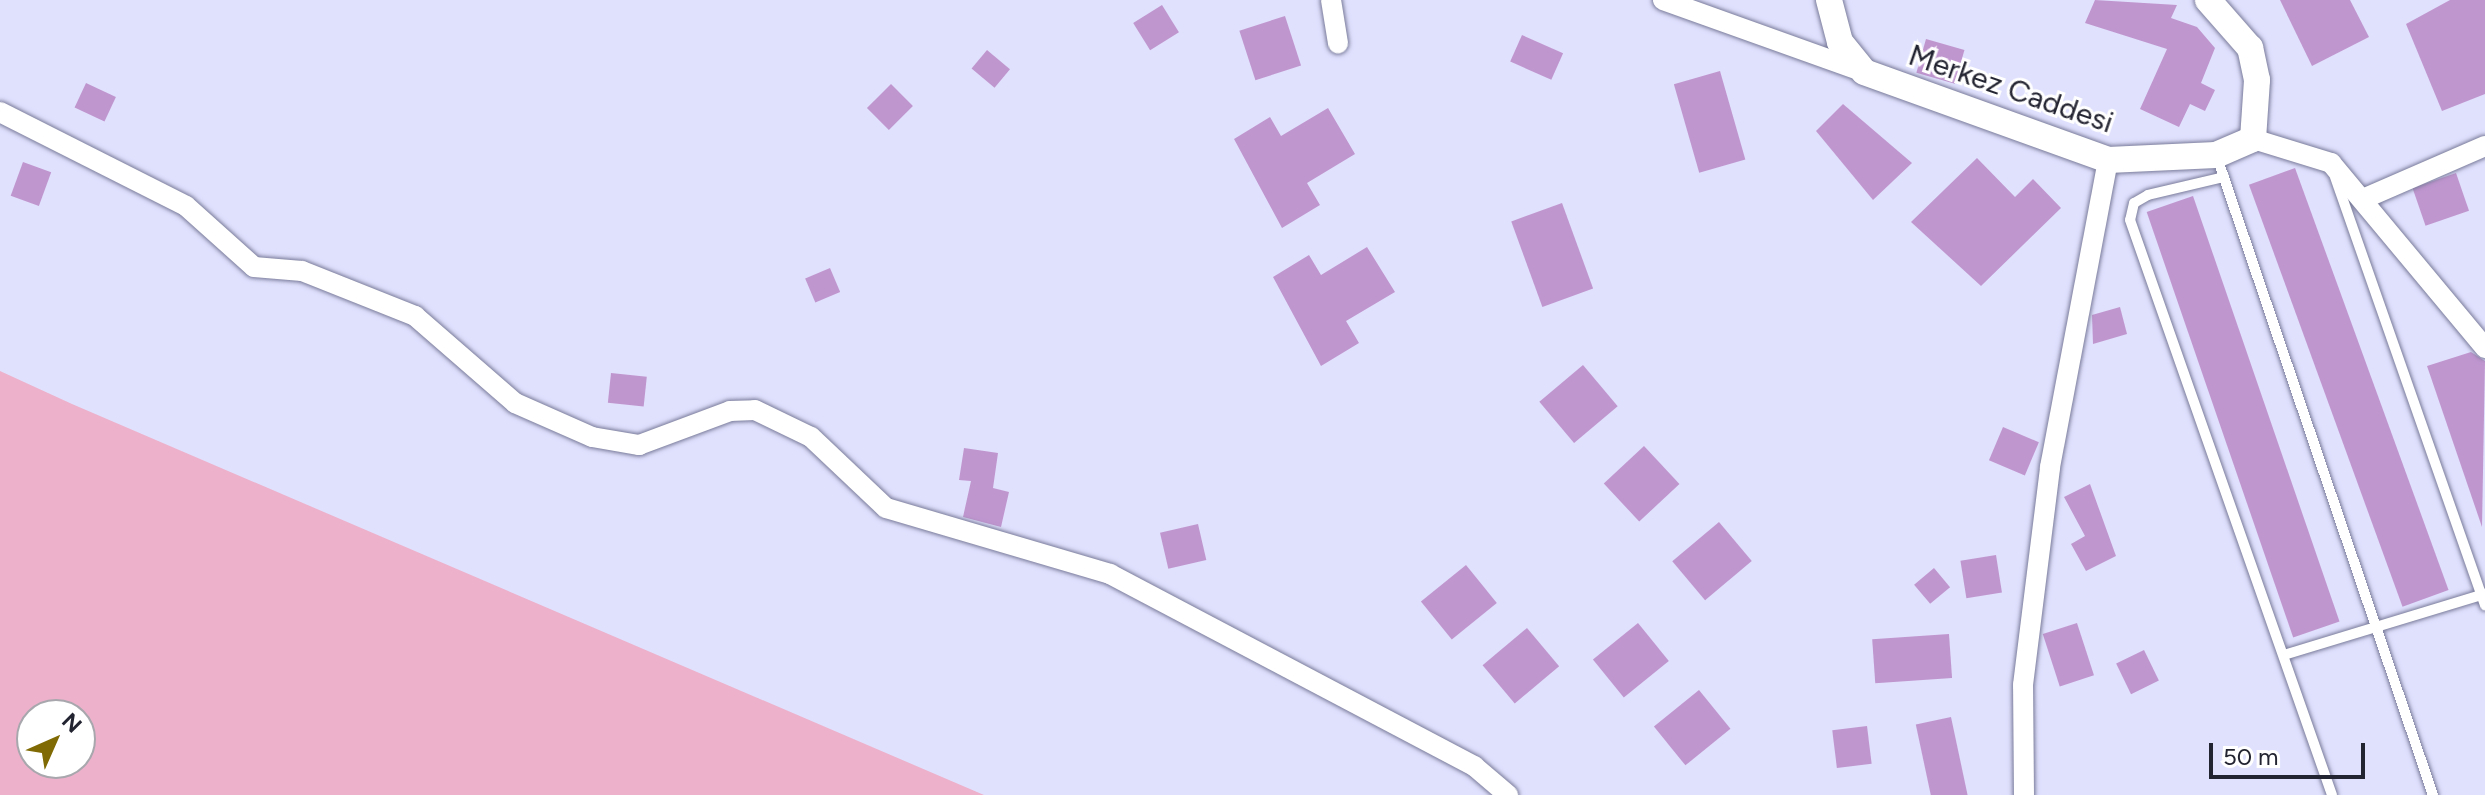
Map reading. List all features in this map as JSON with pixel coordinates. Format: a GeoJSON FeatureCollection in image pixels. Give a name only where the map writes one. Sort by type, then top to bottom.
{"type":"FeatureCollection","features":[{"type":"Feature","properties":{"kind":"street"},"geometry":{"type":"LineString","coordinates":[[1331,0],[1338,43]]}},
{"type":"Feature","properties":{"kind":"street"},"geometry":{"type":"LineString","coordinates":[[1663,0],[1864,72]]}},
{"type":"Feature","properties":{"kind":"street","name":"Merkez Caddesi"},"geometry":{"type":"LineString","coordinates":[[1829,0],[1840,42],[1864,72],[2108,160],[2220,166],[2253,139]]}},
{"type":"Feature","properties":{"kind":"street"},"geometry":{"type":"LineString","coordinates":[[2221,4],[2250,48],[2257,80],[2253,139],[2331,163],[2485,348]]}},
{"type":"Feature","properties":{"kind":"street"},"geometry":{"type":"LineString","coordinates":[[0,112],[186,206],[254,267],[302,271],[415,316],[515,403],[592,437],[639,445],[730,411],[755,410],[811,437],[886,508],[1110,574],[1474,766],[1508,795]]}},
{"type":"Feature","properties":{"kind":"street"},"geometry":{"type":"LineString","coordinates":[[2363,199],[2485,146]]}},
{"type":"Feature","properties":{"kind":"street"},"geometry":{"type":"LineString","coordinates":[[2024,795],[2023,685],[2050,467],[2108,160]]}},
{"type":"Feature","properties":{"kind":"lane"},"geometry":{"type":"LineString","coordinates":[[2287,654],[2484,598],[2331,163]]}},
{"type":"Feature","properties":{"kind":"lane"},"geometry":{"type":"LineString","coordinates":[[2332,795],[2287,654],[2130,220],[2134,203],[2220,166],[2380,627],[2433,795]]}},
{"type":"Feature","properties":{"kind":"shaded area"},"geometry":{"type":"Polygon","coordinates":[[[0,371],[72,404],[984,795],[0,795],[0,371]]]}},
{"type":"Feature","properties":{"kind":"building"},"geometry":{"type":"Polygon","coordinates":[[[2095,0],[2177,5],[2171,18],[2197,27],[2215,48],[2201,83],[2215,90],[2205,111],[2190,104],[2179,127],[2140,109],[2167,49],[2085,23],[2095,0]]]}},
{"type":"Feature","properties":{"kind":"building"},"geometry":{"type":"Polygon","coordinates":[[[2280,0],[2350,0],[2369,37],[2312,66],[2280,0]]]}},
{"type":"Feature","properties":{"kind":"building"},"geometry":{"type":"Polygon","coordinates":[[[2450,0],[2485,0],[2485,94],[2442,111],[2406,24],[2450,0]]]}},
{"type":"Feature","properties":{"kind":"building"},"geometry":{"type":"Polygon","coordinates":[[[1162,5],[1179,32],[1150,50],[1133,23],[1162,5]]]}},
{"type":"Feature","properties":{"kind":"building"},"geometry":{"type":"Polygon","coordinates":[[[1285,16],[1301,65],[1255,80],[1239,31],[1285,16]]]}},
{"type":"Feature","properties":{"kind":"building"},"geometry":{"type":"Polygon","coordinates":[[[1522,35],[1563,53],[1551,80],[1510,61],[1522,35]]]}},
{"type":"Feature","properties":{"kind":"building"},"geometry":{"type":"Polygon","coordinates":[[[1926,39],[1964,50],[1955,84],[1916,73],[1926,39]]]}},
{"type":"Feature","properties":{"kind":"building"},"geometry":{"type":"Polygon","coordinates":[[[987,50],[1010,69],[995,88],[972,68],[987,50]]]}},
{"type":"Feature","properties":{"kind":"building"},"geometry":{"type":"Polygon","coordinates":[[[1720,71],[1745,159],[1699,173],[1674,84],[1720,71]]]}},
{"type":"Feature","properties":{"kind":"building"},"geometry":{"type":"Polygon","coordinates":[[[86,83],[116,97],[104,121],[75,107],[86,83]]]}},
{"type":"Feature","properties":{"kind":"building"},"geometry":{"type":"Polygon","coordinates":[[[891,84],[913,106],[889,130],[867,108],[891,84]]]}},
{"type":"Feature","properties":{"kind":"building"},"geometry":{"type":"Polygon","coordinates":[[[1843,104],[1912,163],[1873,200],[1816,131],[1843,104]]]}},
{"type":"Feature","properties":{"kind":"building"},"geometry":{"type":"Polygon","coordinates":[[[1328,108],[1355,154],[1307,183],[1320,205],[1282,228],[1234,139],[1270,117],[1281,136],[1328,108]]]}},
{"type":"Feature","properties":{"kind":"building"},"geometry":{"type":"Polygon","coordinates":[[[1977,158],[2015,197],[2033,179],[2061,208],[1981,286],[1911,222],[1977,158]]]}},
{"type":"Feature","properties":{"kind":"building"},"geometry":{"type":"Polygon","coordinates":[[[23,162],[51,172],[39,206],[11,196],[23,162]]]}},
{"type":"Feature","properties":{"kind":"building"},"geometry":{"type":"Polygon","coordinates":[[[2295,168],[2449,590],[2403,607],[2249,185],[2295,168]]]}},
{"type":"Feature","properties":{"kind":"building"},"geometry":{"type":"Polygon","coordinates":[[[2456,173],[2469,211],[2426,226],[2413,188],[2456,173]]]}},
{"type":"Feature","properties":{"kind":"building"},"geometry":{"type":"Polygon","coordinates":[[[2193,196],[2340,621],[2293,637],[2147,212],[2193,196]]]}},
{"type":"Feature","properties":{"kind":"building"},"geometry":{"type":"Polygon","coordinates":[[[1562,203],[1593,289],[1542,307],[1511,221],[1562,203]]]}},
{"type":"Feature","properties":{"kind":"building"},"geometry":{"type":"Polygon","coordinates":[[[1367,247],[1395,292],[1346,321],[1359,343],[1321,366],[1273,277],[1309,255],[1321,275],[1367,247]]]}},
{"type":"Feature","properties":{"kind":"building"},"geometry":{"type":"Polygon","coordinates":[[[830,268],[840,292],[815,302],[805,279],[830,268]]]}},
{"type":"Feature","properties":{"kind":"building"},"geometry":{"type":"Polygon","coordinates":[[[2120,307],[2127,334],[2093,344],[2092,315],[2120,307]]]}},
{"type":"Feature","properties":{"kind":"building"},"geometry":{"type":"Polygon","coordinates":[[[2471,352],[2485,361],[2482,527],[2427,366],[2471,352]]]}},
{"type":"Feature","properties":{"kind":"building"},"geometry":{"type":"Polygon","coordinates":[[[1583,365],[1618,406],[1574,443],[1539,402],[1583,365]]]}},
{"type":"Feature","properties":{"kind":"building"},"geometry":{"type":"Polygon","coordinates":[[[611,373],[647,377],[644,407],[608,403],[611,373]]]}},
{"type":"Feature","properties":{"kind":"building"},"geometry":{"type":"Polygon","coordinates":[[[2003,427],[2039,442],[2025,475],[1989,460],[2003,427]]]}},
{"type":"Feature","properties":{"kind":"building"},"geometry":{"type":"Polygon","coordinates":[[[1644,446],[1679,484],[1639,522],[1604,484],[1644,446]]]}},
{"type":"Feature","properties":{"kind":"building"},"geometry":{"type":"Polygon","coordinates":[[[964,448],[998,453],[993,488],[1009,492],[1001,527],[963,517],[971,481],[959,480],[964,448]]]}},
{"type":"Feature","properties":{"kind":"building"},"geometry":{"type":"Polygon","coordinates":[[[2090,484],[2116,556],[2086,571],[2071,544],[2085,536],[2064,497],[2090,484]]]}},
{"type":"Feature","properties":{"kind":"building"},"geometry":{"type":"Polygon","coordinates":[[[1719,522],[1752,561],[1705,600],[1672,561],[1719,522]]]}},
{"type":"Feature","properties":{"kind":"building"},"geometry":{"type":"Polygon","coordinates":[[[1198,524],[1206,560],[1168,569],[1160,533],[1198,524]]]}},
{"type":"Feature","properties":{"kind":"building"},"geometry":{"type":"Polygon","coordinates":[[[1996,555],[2002,593],[1966,598],[1960,561],[1996,555]]]}},
{"type":"Feature","properties":{"kind":"building"},"geometry":{"type":"Polygon","coordinates":[[[1466,565],[1497,603],[1452,640],[1421,602],[1466,565]]]}},
{"type":"Feature","properties":{"kind":"building"},"geometry":{"type":"Polygon","coordinates":[[[1934,568],[1950,587],[1930,604],[1914,585],[1934,568]]]}},
{"type":"Feature","properties":{"kind":"building"},"geometry":{"type":"Polygon","coordinates":[[[1638,623],[1669,661],[1624,698],[1593,660],[1638,623]]]}},
{"type":"Feature","properties":{"kind":"building"},"geometry":{"type":"Polygon","coordinates":[[[2077,623],[2094,675],[2060,686],[2043,634],[2077,623]]]}},
{"type":"Feature","properties":{"kind":"building"},"geometry":{"type":"Polygon","coordinates":[[[1527,628],[1559,666],[1515,704],[1483,665],[1527,628]]]}},
{"type":"Feature","properties":{"kind":"building"},"geometry":{"type":"Polygon","coordinates":[[[1949,634],[1952,678],[1875,683],[1872,639],[1949,634]]]}},
{"type":"Feature","properties":{"kind":"building"},"geometry":{"type":"Polygon","coordinates":[[[2144,650],[2159,681],[2131,694],[2116,664],[2144,650]]]}},
{"type":"Feature","properties":{"kind":"building"},"geometry":{"type":"Polygon","coordinates":[[[1699,690],[1730,729],[1685,765],[1654,727],[1699,690]]]}},
{"type":"Feature","properties":{"kind":"building"},"geometry":{"type":"Polygon","coordinates":[[[1951,717],[1968,795],[1931,795],[1916,724],[1951,717]]]}},
{"type":"Feature","properties":{"kind":"building"},"geometry":{"type":"Polygon","coordinates":[[[1867,726],[1872,764],[1837,768],[1832,730],[1867,726]]]}}]}
